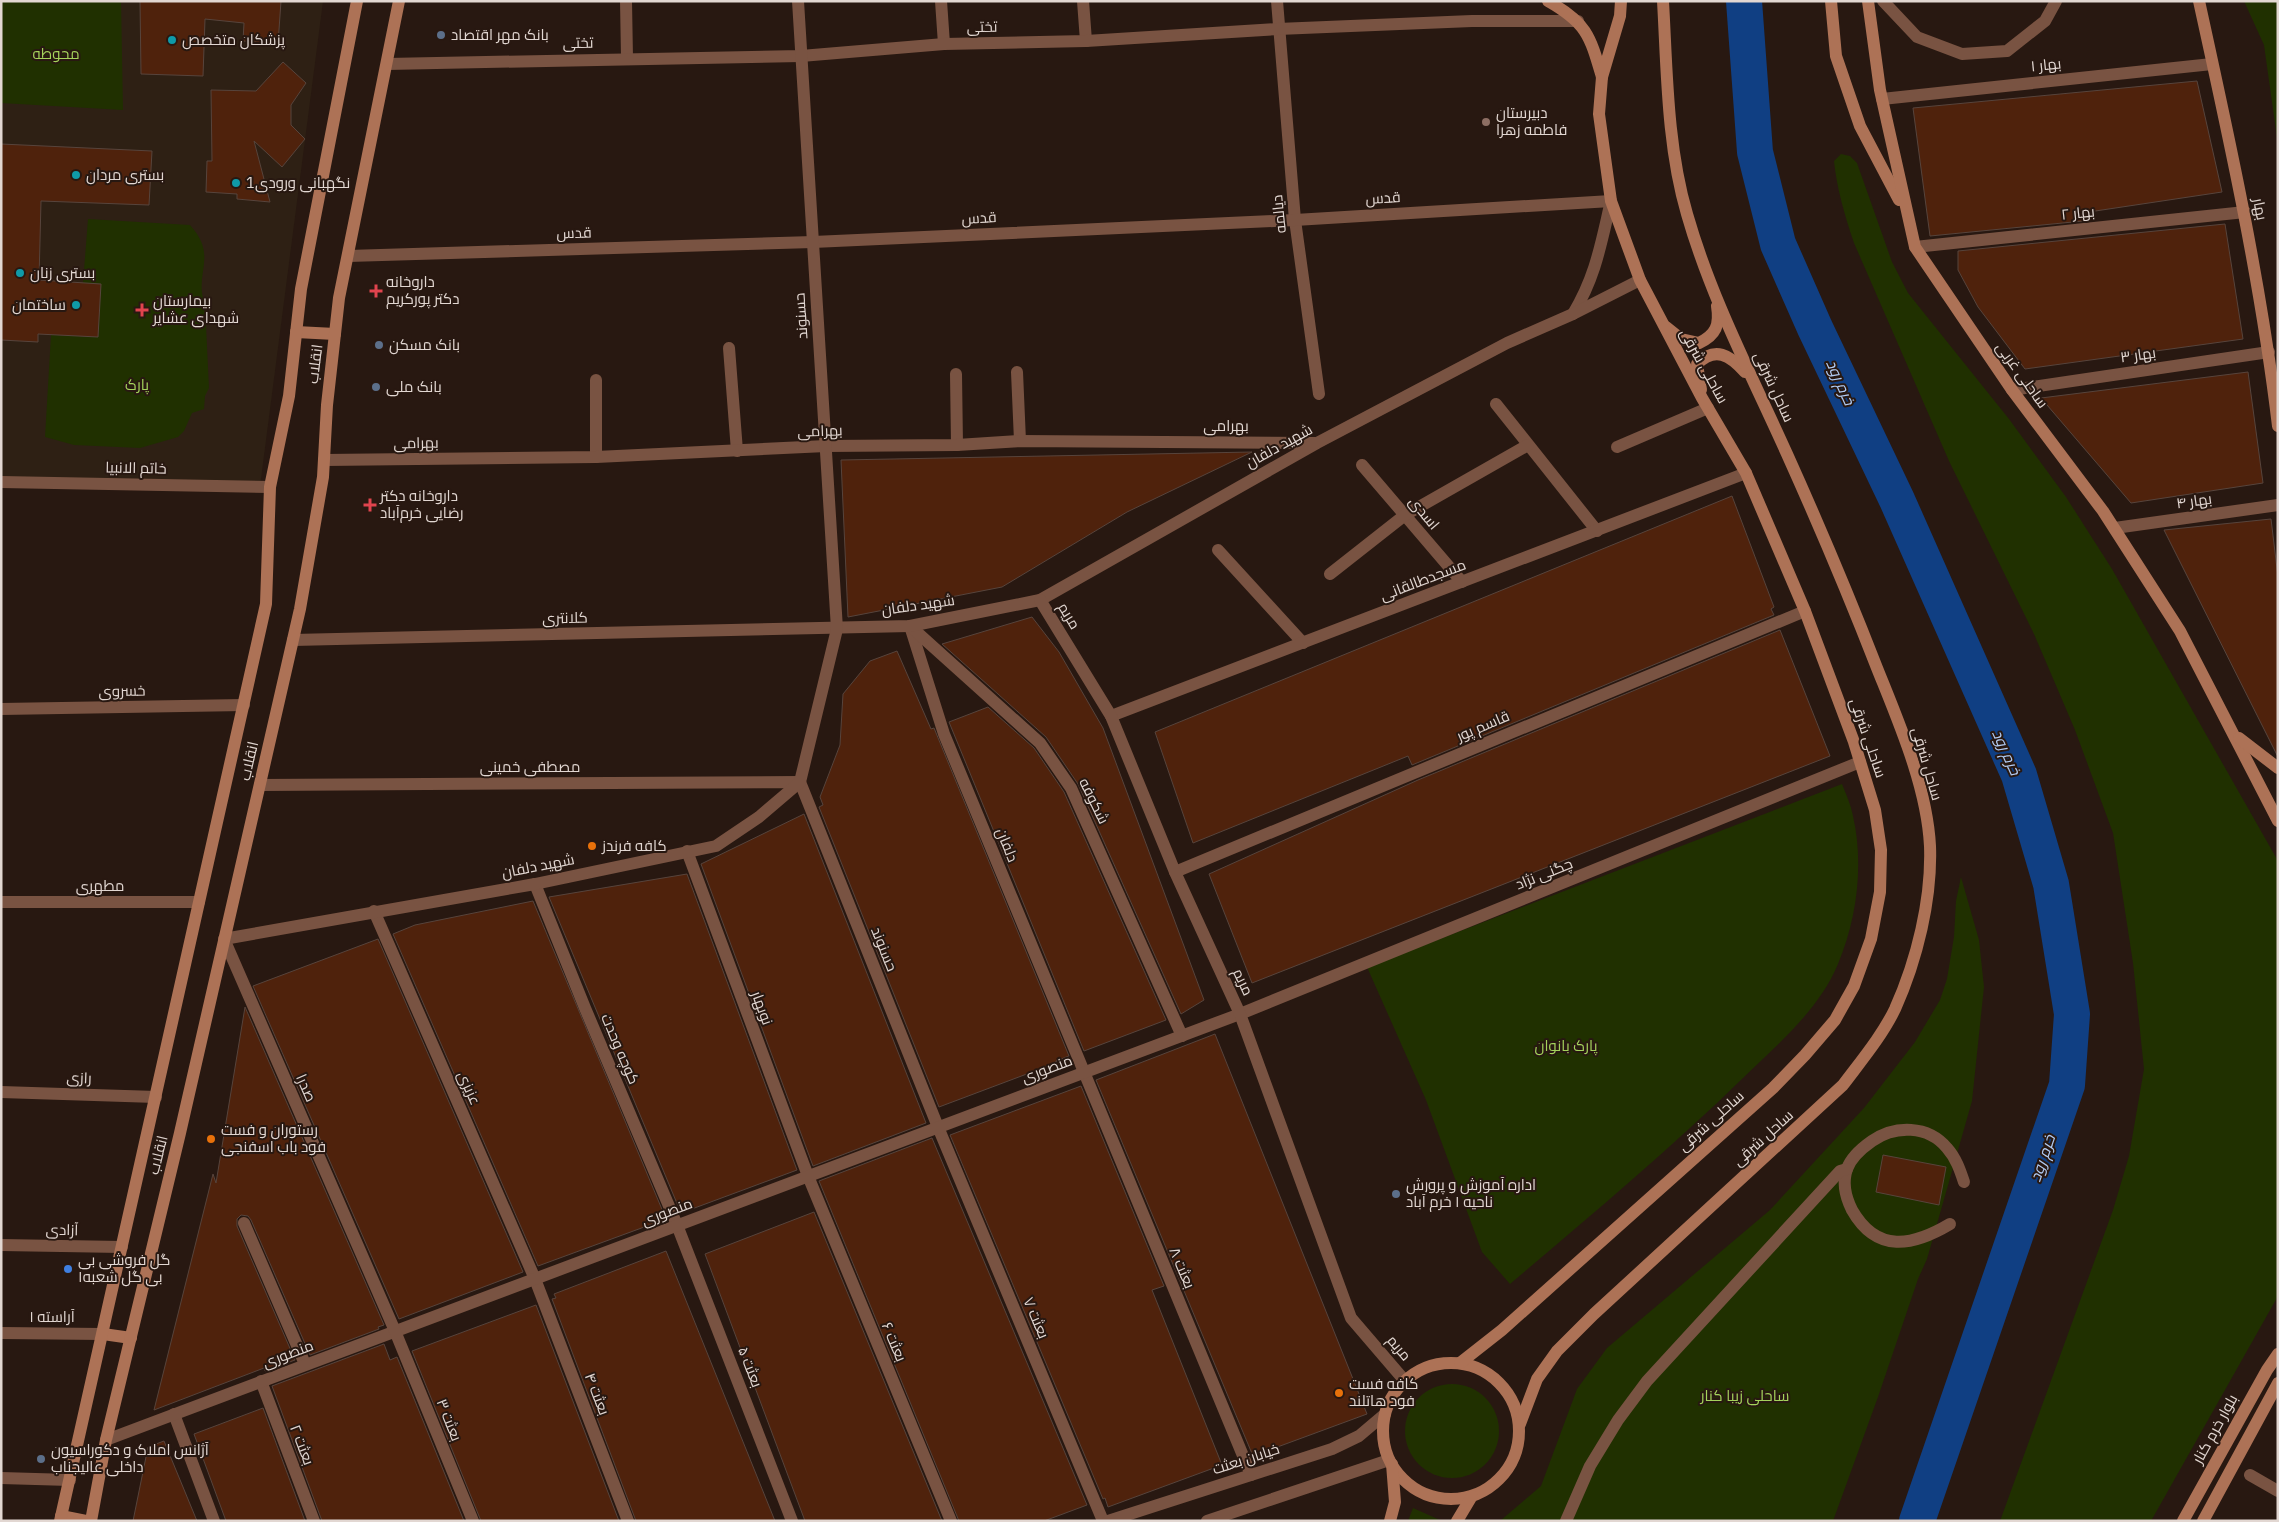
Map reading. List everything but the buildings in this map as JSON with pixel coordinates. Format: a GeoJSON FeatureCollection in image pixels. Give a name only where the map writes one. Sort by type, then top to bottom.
{"type":"FeatureCollection","features":[{"type":"Feature","properties":{"kind":"main road","name":"انقلاب"},"geometry":{"type":"LineString","coordinates":[[61,1519],[266,604],[270,487],[289,396],[301,289],[357,1]]}},
{"type":"Feature","properties":{"kind":"main road","name":"انقلاب"},"geometry":{"type":"LineString","coordinates":[[91,1521],[106,1440],[293,640],[323,476],[327,405],[335,334],[348,256],[399,1]]}},
{"type":"Feature","properties":{"kind":"main road"},"geometry":{"type":"LineString","coordinates":[[1548,1],[1578,21],[1592,45],[1602,77]]}},
{"type":"Feature","properties":{"kind":"main road","name":"ساحلی شرقی"},"geometry":{"type":"LineString","coordinates":[[1460,1363],[1502,1330],[1773,1088],[1805,1055],[1835,1020],[1854,986],[1871,939],[1880,892],[1881,850],[1875,810],[1860,762],[1805,611],[1746,473],[1705,403],[1640,280],[1611,201],[1599,114],[1602,77],[1620,16],[1621,1]]}},
{"type":"Feature","properties":{"kind":"main road","name":"ساحل شرقی"},"geometry":{"type":"LineString","coordinates":[[1520,1424],[1537,1379],[1558,1350],[1594,1314],[1842,1085],[1872,1047],[1894,1010],[1913,959],[1926,904],[1930,846],[1922,798],[1900,728],[1847,591],[1714,290],[1686,213],[1675,158],[1667,68],[1664,1]]}},
{"type":"Feature","properties":{"kind":"main road"},"geometry":{"type":"LineString","coordinates":[[1831,1],[1836,56],[1860,126],[1906,212]]}},
{"type":"Feature","properties":{"kind":"main road","name":"ساحلی غربی"},"geometry":{"type":"LineString","coordinates":[[1868,1],[1882,99],[1915,247],[2012,390],[2114,528],[2180,631],[2278,821]]}},
{"type":"Feature","properties":{"kind":"main road","name":"بهار"},"geometry":{"type":"LineString","coordinates":[[2199,1],[2245,212],[2269,352],[2278,426]]}},
{"type":"Feature","properties":{"kind":"main road"},"geometry":{"type":"LineString","coordinates":[[1662,323],[1681,339],[1699,343],[1711,337],[1718,328],[1714,290]]}},
{"type":"Feature","properties":{"kind":"main road"},"geometry":{"type":"LineString","coordinates":[[296,332],[335,334]]}},
{"type":"Feature","properties":{"kind":"main road"},"geometry":{"type":"LineString","coordinates":[[1705,403],[1697,364],[1706,355],[1720,353],[1736,362],[1752,379]]}},
{"type":"Feature","properties":{"kind":"main road"},"geometry":{"type":"LineString","coordinates":[[2235,735],[2278,768]]}},
{"type":"Feature","properties":{"kind":"main road"},"geometry":{"type":"LineString","coordinates":[[2263,757],[2278,761]]}},
{"type":"Feature","properties":{"kind":"main road"},"geometry":{"type":"LineString","coordinates":[[103,1334],[131,1338]]}},
{"type":"Feature","properties":{"kind":"main road","name":"بلوار خرم کنار"},"geometry":{"type":"LineString","coordinates":[[2183,1521],[2267,1370],[2278,1354]]}},
{"type":"Feature","properties":{"kind":"main road"},"geometry":{"type":"LineString","coordinates":[[1390,1521],[1395,1502],[1391,1462],[1383,1429],[1385,1414],[1393,1396],[1405,1381],[1421,1370],[1440,1364],[1460,1363],[1482,1370],[1500,1383],[1514,1402],[1520,1424],[1519,1447],[1511,1467],[1496,1484],[1472,1496],[1458,1500],[1437,1498],[1417,1491],[1401,1477],[1391,1462]]}},
{"type":"Feature","properties":{"kind":"main road"},"geometry":{"type":"LineString","coordinates":[[2203,1521],[2278,1383]]}},
{"type":"Feature","properties":{"kind":"main road"},"geometry":{"type":"LineString","coordinates":[[1456,1521],[1472,1496]]}},
{"type":"Feature","properties":{"kind":"main road"},"geometry":{"type":"LineString","coordinates":[[61,1519],[86,1521]]}},
{"type":"Feature","properties":{"kind":"street"},"geometry":{"type":"LineString","coordinates":[[626,1],[627,58]]}},
{"type":"Feature","properties":{"kind":"street","name":"حسنوند"},"geometry":{"type":"LineString","coordinates":[[798,1],[837,629]]}},
{"type":"Feature","properties":{"kind":"street"},"geometry":{"type":"LineString","coordinates":[[941,1],[944,44]]}},
{"type":"Feature","properties":{"kind":"street"},"geometry":{"type":"LineString","coordinates":[[1083,1],[1086,41]]}},
{"type":"Feature","properties":{"kind":"street","name":"دیالمه"},"geometry":{"type":"LineString","coordinates":[[1277,1],[1295,220],[1318,394]]}},
{"type":"Feature","properties":{"kind":"street"},"geometry":{"type":"LineString","coordinates":[[1883,1],[1917,37],[1962,54],[2006,51],[2046,21],[2056,1]]}},
{"type":"Feature","properties":{"kind":"street","name":"تختی"},"geometry":{"type":"LineString","coordinates":[[387,64],[801,56],[944,44],[1086,41],[1278,29],[1472,21],[1578,21]]}},
{"type":"Feature","properties":{"kind":"street","name":"بهار ۱"},"geometry":{"type":"LineString","coordinates":[[1882,99],[2212,64]]}},
{"type":"Feature","properties":{"kind":"street"},"geometry":{"type":"LineString","coordinates":[[1573,314],[1584,297],[1598,260],[1611,201]]}},
{"type":"Feature","properties":{"kind":"street","name":"قدس"},"geometry":{"type":"LineString","coordinates":[[348,256],[813,242],[1295,220],[1611,201]]}},
{"type":"Feature","properties":{"kind":"street","name":"بهار ۲"},"geometry":{"type":"LineString","coordinates":[[1915,247],[2245,212]]}},
{"type":"Feature","properties":{"kind":"street","name":"شهید دلفان"},"geometry":{"type":"LineString","coordinates":[[837,629],[910,626],[1040,600],[1317,443],[1507,343],[1573,314],[1640,280]]}},
{"type":"Feature","properties":{"kind":"street"},"geometry":{"type":"LineString","coordinates":[[728,348],[736,451]]}},
{"type":"Feature","properties":{"kind":"street","name":"بهار ۳"},"geometry":{"type":"LineString","coordinates":[[2012,390],[2269,352]]}},
{"type":"Feature","properties":{"kind":"street"},"geometry":{"type":"LineString","coordinates":[[1017,372],[1020,441]]}},
{"type":"Feature","properties":{"kind":"street"},"geometry":{"type":"LineString","coordinates":[[956,374],[957,445]]}},
{"type":"Feature","properties":{"kind":"street"},"geometry":{"type":"LineString","coordinates":[[596,380],[596,457]]}},
{"type":"Feature","properties":{"kind":"street"},"geometry":{"type":"LineString","coordinates":[[1617,447],[1705,403]]}},
{"type":"Feature","properties":{"kind":"street"},"geometry":{"type":"LineString","coordinates":[[1496,404],[1597,531]]}},
{"type":"Feature","properties":{"kind":"street","name":"بهرامی"},"geometry":{"type":"LineString","coordinates":[[324,460],[596,457],[826,446],[957,445],[1020,441],[1317,443]]}},
{"type":"Feature","properties":{"kind":"street"},"geometry":{"type":"LineString","coordinates":[[1330,574],[1405,515],[1528,445]]}},
{"type":"Feature","properties":{"kind":"street","name":"اسدی"},"geometry":{"type":"LineString","coordinates":[[1362,465],[1462,582]]}},
{"type":"Feature","properties":{"kind":"street","name":"مسجدطالقانی"},"geometry":{"type":"LineString","coordinates":[[1111,716],[1746,473]]}},
{"type":"Feature","properties":{"kind":"street","name":"خاتم الانبیا"},"geometry":{"type":"LineString","coordinates":[[1,482],[270,487]]}},
{"type":"Feature","properties":{"kind":"street","name":"بهار ۴"},"geometry":{"type":"LineString","coordinates":[[2114,528],[2278,506]]}},
{"type":"Feature","properties":{"kind":"street"},"geometry":{"type":"LineString","coordinates":[[1218,550],[1303,643]]}},
{"type":"Feature","properties":{"kind":"street","name":"مریم"},"geometry":{"type":"LineString","coordinates":[[1040,600],[1111,716],[1175,872],[1240,1014],[1352,1318],[1405,1381]]}},
{"type":"Feature","properties":{"kind":"street","name":"قاسم پور"},"geometry":{"type":"LineString","coordinates":[[1175,872],[1805,611]]}},
{"type":"Feature","properties":{"kind":"street","name":"شکوفه"},"geometry":{"type":"LineString","coordinates":[[910,626],[1040,743],[1072,788],[1182,1036]]}},
{"type":"Feature","properties":{"kind":"street","name":"دلفان"},"geometry":{"type":"LineString","coordinates":[[910,626],[944,734],[1084,1073]]}},
{"type":"Feature","properties":{"kind":"street"},"geometry":{"type":"LineString","coordinates":[[800,782],[837,629]]}},
{"type":"Feature","properties":{"kind":"street","name":"کلانتری"},"geometry":{"type":"LineString","coordinates":[[293,640],[837,629]]}},
{"type":"Feature","properties":{"kind":"street","name":"خسروی"},"geometry":{"type":"LineString","coordinates":[[1,709],[244,705]]}},
{"type":"Feature","properties":{"kind":"street","name":"چگنی نژاد"},"geometry":{"type":"LineString","coordinates":[[1240,1014],[1860,762]]}},
{"type":"Feature","properties":{"kind":"street","name":"حسنوند"},"geometry":{"type":"LineString","coordinates":[[800,782],[938,1127]]}},
{"type":"Feature","properties":{"kind":"street","name":"شهید دلفان"},"geometry":{"type":"LineString","coordinates":[[224,940],[374,911],[535,884],[716,846],[759,817],[800,782]]}},
{"type":"Feature","properties":{"kind":"street","name":"مصطفی خمینی"},"geometry":{"type":"LineString","coordinates":[[260,785],[800,782]]}},
{"type":"Feature","properties":{"kind":"street","name":"نوبهار"},"geometry":{"type":"LineString","coordinates":[[686,851],[808,1176]]}},
{"type":"Feature","properties":{"kind":"street","name":"کوچه وحدت"},"geometry":{"type":"LineString","coordinates":[[535,884],[584,1008],[678,1225]]}},
{"type":"Feature","properties":{"kind":"street","name":"مطهری"},"geometry":{"type":"LineString","coordinates":[[1,902],[200,902]]}},
{"type":"Feature","properties":{"kind":"street","name":"عزیزی"},"geometry":{"type":"LineString","coordinates":[[374,911],[535,1278]]}},
{"type":"Feature","properties":{"kind":"street","name":"صدرا"},"geometry":{"type":"LineString","coordinates":[[224,940],[395,1331]]}},
{"type":"Feature","properties":{"kind":"street","name":"منصوری"},"geometry":{"type":"LineString","coordinates":[[106,1440],[1240,1014]]}},
{"type":"Feature","properties":{"kind":"street","name":"بعثت ۸"},"geometry":{"type":"LineString","coordinates":[[1084,1073],[1250,1475]]}},
{"type":"Feature","properties":{"kind":"street","name":"رازی"},"geometry":{"type":"LineString","coordinates":[[1,1092],[156,1097]]}},
{"type":"Feature","properties":{"kind":"street","name":"بعثت ۷"},"geometry":{"type":"LineString","coordinates":[[938,1127],[1103,1521]]}},
{"type":"Feature","properties":{"kind":"street"},"geometry":{"type":"LineString","coordinates":[[1950,1224],[1928,1237],[1913,1241],[1900,1242],[1878,1237],[1858,1219],[1849,1204],[1844,1186],[1847,1169],[1860,1150],[1879,1136],[1902,1128],[1918,1131],[1946,1147],[1956,1160],[1964,1182]]}},
{"type":"Feature","properties":{"kind":"street"},"geometry":{"type":"LineString","coordinates":[[1566,1521],[1590,1466],[1618,1420],[1647,1381],[1840,1171],[1847,1169]]}},
{"type":"Feature","properties":{"kind":"street","name":"بعثت ۶"},"geometry":{"type":"LineString","coordinates":[[808,1176],[951,1521]]}},
{"type":"Feature","properties":{"kind":"street"},"geometry":{"type":"LineString","coordinates":[[244,1223],[305,1364]]}},
{"type":"Feature","properties":{"kind":"street","name":"بعثت ۵"},"geometry":{"type":"LineString","coordinates":[[678,1225],[792,1521]]}},
{"type":"Feature","properties":{"kind":"street","name":"آزادی"},"geometry":{"type":"LineString","coordinates":[[1,1245],[122,1247]]}},
{"type":"Feature","properties":{"kind":"street","name":"بعثت ۴"},"geometry":{"type":"LineString","coordinates":[[535,1278],[628,1521]]}},
{"type":"Feature","properties":{"kind":"street","name":"بعثت ۳"},"geometry":{"type":"LineString","coordinates":[[395,1331],[473,1521]]}},
{"type":"Feature","properties":{"kind":"street","name":"آراسته ۱"},"geometry":{"type":"LineString","coordinates":[[1,1333],[103,1334]]}},
{"type":"Feature","properties":{"kind":"street","name":"بعثت ۲"},"geometry":{"type":"LineString","coordinates":[[261,1381],[314,1521]]}},
{"type":"Feature","properties":{"kind":"street"},"geometry":{"type":"LineString","coordinates":[[174,1414],[214,1521]]}},
{"type":"Feature","properties":{"kind":"street","name":"خیابان بعثت"},"geometry":{"type":"LineString","coordinates":[[1108,1521],[1332,1448],[1359,1436],[1385,1414]]}},
{"type":"Feature","properties":{"kind":"street"},"geometry":{"type":"LineString","coordinates":[[1207,1521],[1391,1462]]}},
{"type":"Feature","properties":{"kind":"street"},"geometry":{"type":"LineString","coordinates":[[2250,1475],[2278,1491]]}},
{"type":"Feature","properties":{"kind":"street"},"geometry":{"type":"LineString","coordinates":[[1,1478],[70,1480]]}},
{"type":"Feature","properties":{"kind":"shaded area","name":"بیمارستان شهدای عشایر"},"geometry":{"type":"Polygon","coordinates":[[[1,1],[323,1],[260,486],[1,481],[1,1]]]}},
{"type":"Feature","properties":{"kind":"green space","name":"محوطه"},"geometry":{"type":"Polygon","coordinates":[[[1,1],[121,1],[123,110],[1,103],[1,1]]]}},
{"type":"Feature","properties":{"kind":"green space"},"geometry":{"type":"Polygon","coordinates":[[[2244,1],[2278,1],[2278,145],[2264,45],[2244,1]]]}},
{"type":"Feature","properties":{"kind":"green space"},"geometry":{"type":"Polygon","coordinates":[[[1841,154],[1850,156],[1857,163],[1892,262],[1908,293],[2009,419],[2066,497],[2112,569],[2278,861],[2278,1296],[2151,1521],[2000,1521],[2113,1210],[2129,1156],[2144,1069],[2133,963],[2113,833],[2075,730],[2034,634],[1949,461],[1854,243],[1835,172],[1834,161],[1841,154]]]}},
{"type":"Feature","properties":{"kind":"green space","name":"پارک"},"geometry":{"type":"Polygon","coordinates":[[[88,219],[190,225],[203,247],[202,294],[205,305],[209,388],[205,396],[204,409],[192,413],[184,431],[178,437],[140,448],[74,445],[45,437],[51,335],[97,337],[83,283],[88,219]]]}},
{"type":"Feature","properties":{"kind":"green space","name":"پارک بانوان"},"geometry":{"type":"Polygon","coordinates":[[[1842,784],[1851,808],[1856,834],[1858,853],[1857,891],[1845,947],[1830,981],[1820,997],[1783,1040],[1686,1132],[1510,1284],[1482,1252],[1426,1100],[1367,967],[1842,784]]]}},
{"type":"Feature","properties":{"kind":"green space","name":"ساحلی زیبا کنار"},"geometry":{"type":"Polygon","coordinates":[[[1961,877],[1979,940],[1984,987],[1972,1101],[1927,1259],[1918,1279],[1833,1521],[1500,1521],[1541,1486],[1577,1389],[1607,1348],[1770,1210],[1864,1108],[1915,1042],[1940,1000],[1947,979],[1954,937],[1956,901],[1961,877]]]}},
{"type":"Feature","properties":{"kind":"green space"},"geometry":{"type":"Polygon","coordinates":[[[1452,1384],[1470,1388],[1485,1398],[1495,1413],[1499,1431],[1495,1449],[1485,1464],[1470,1474],[1452,1478],[1434,1474],[1419,1464],[1409,1449],[1405,1431],[1409,1413],[1419,1398],[1434,1388],[1452,1384]]]}},
{"type":"Feature","properties":{"kind":"green space"},"geometry":{"type":"Polygon","coordinates":[[[1413,1508],[1440,1520],[1440,1521],[1408,1521],[1413,1508]]]}},
{"type":"Feature","properties":{"kind":"waterway","name":"خرم رود"},"geometry":{"type":"LineString","coordinates":[[1744,1],[1755,152],[1778,244],[1815,328],[1897,500],[2019,775],[2051,884],[2072,1014],[2067,1085],[1917,1521]]}},
{"type":"Feature","properties":{"kind":"place","name":"بانک مهر اقتصاد"},"geometry":{"type":"Point","coordinates":[441,35]}},
{"type":"Feature","properties":{"kind":"place","name":"پزشکان متخصص"},"geometry":{"type":"Point","coordinates":[172,40]}},
{"type":"Feature","properties":{"kind":"place","name":"دبیرستان فاطمه زهرا"},"geometry":{"type":"Point","coordinates":[1486,122]}},
{"type":"Feature","properties":{"kind":"place","name":"بستری مردان"},"geometry":{"type":"Point","coordinates":[76,175]}},
{"type":"Feature","properties":{"kind":"place","name":"نگهبانی ورودی1"},"geometry":{"type":"Point","coordinates":[236,183]}},
{"type":"Feature","properties":{"kind":"place","name":"بستری زنان"},"geometry":{"type":"Point","coordinates":[20,273]}},
{"type":"Feature","properties":{"kind":"place","name":"داروخانه دکتر پورکریم"},"geometry":{"type":"Point","coordinates":[376,291]}},
{"type":"Feature","properties":{"kind":"place","name":"ساختمان"},"geometry":{"type":"Point","coordinates":[76,305]}},
{"type":"Feature","properties":{"kind":"place","name":"بیمارستان شهدای عشایر"},"geometry":{"type":"Point","coordinates":[142,310]}},
{"type":"Feature","properties":{"kind":"place","name":"بانک مسکن"},"geometry":{"type":"Point","coordinates":[379,345]}},
{"type":"Feature","properties":{"kind":"place","name":"بانک ملی"},"geometry":{"type":"Point","coordinates":[376,387]}},
{"type":"Feature","properties":{"kind":"place","name":"داروخانه دکتر رضایی خرم‌آباد"},"geometry":{"type":"Point","coordinates":[370,505]}},
{"type":"Feature","properties":{"kind":"place","name":"کافه فرندز"},"geometry":{"type":"Point","coordinates":[592,846]}},
{"type":"Feature","properties":{"kind":"place","name":"رستوران و فست فود باب اسفنجی"},"geometry":{"type":"Point","coordinates":[211,1139]}},
{"type":"Feature","properties":{"kind":"place","name":"اداره آموزش و پرورش ناحیه ۱ خرم آباد"},"geometry":{"type":"Point","coordinates":[1396,1194]}},
{"type":"Feature","properties":{"kind":"place","name":"گل فروشی بی بی گل شعبه۱"},"geometry":{"type":"Point","coordinates":[68,1269]}},
{"type":"Feature","properties":{"kind":"place","name":"کافه فست فود هاتلند"},"geometry":{"type":"Point","coordinates":[1339,1393]}},
{"type":"Feature","properties":{"kind":"place","name":"آژانس املاک و دکوراسیون داخلی عالیجناب"},"geometry":{"type":"Point","coordinates":[41,1459]}}]}
